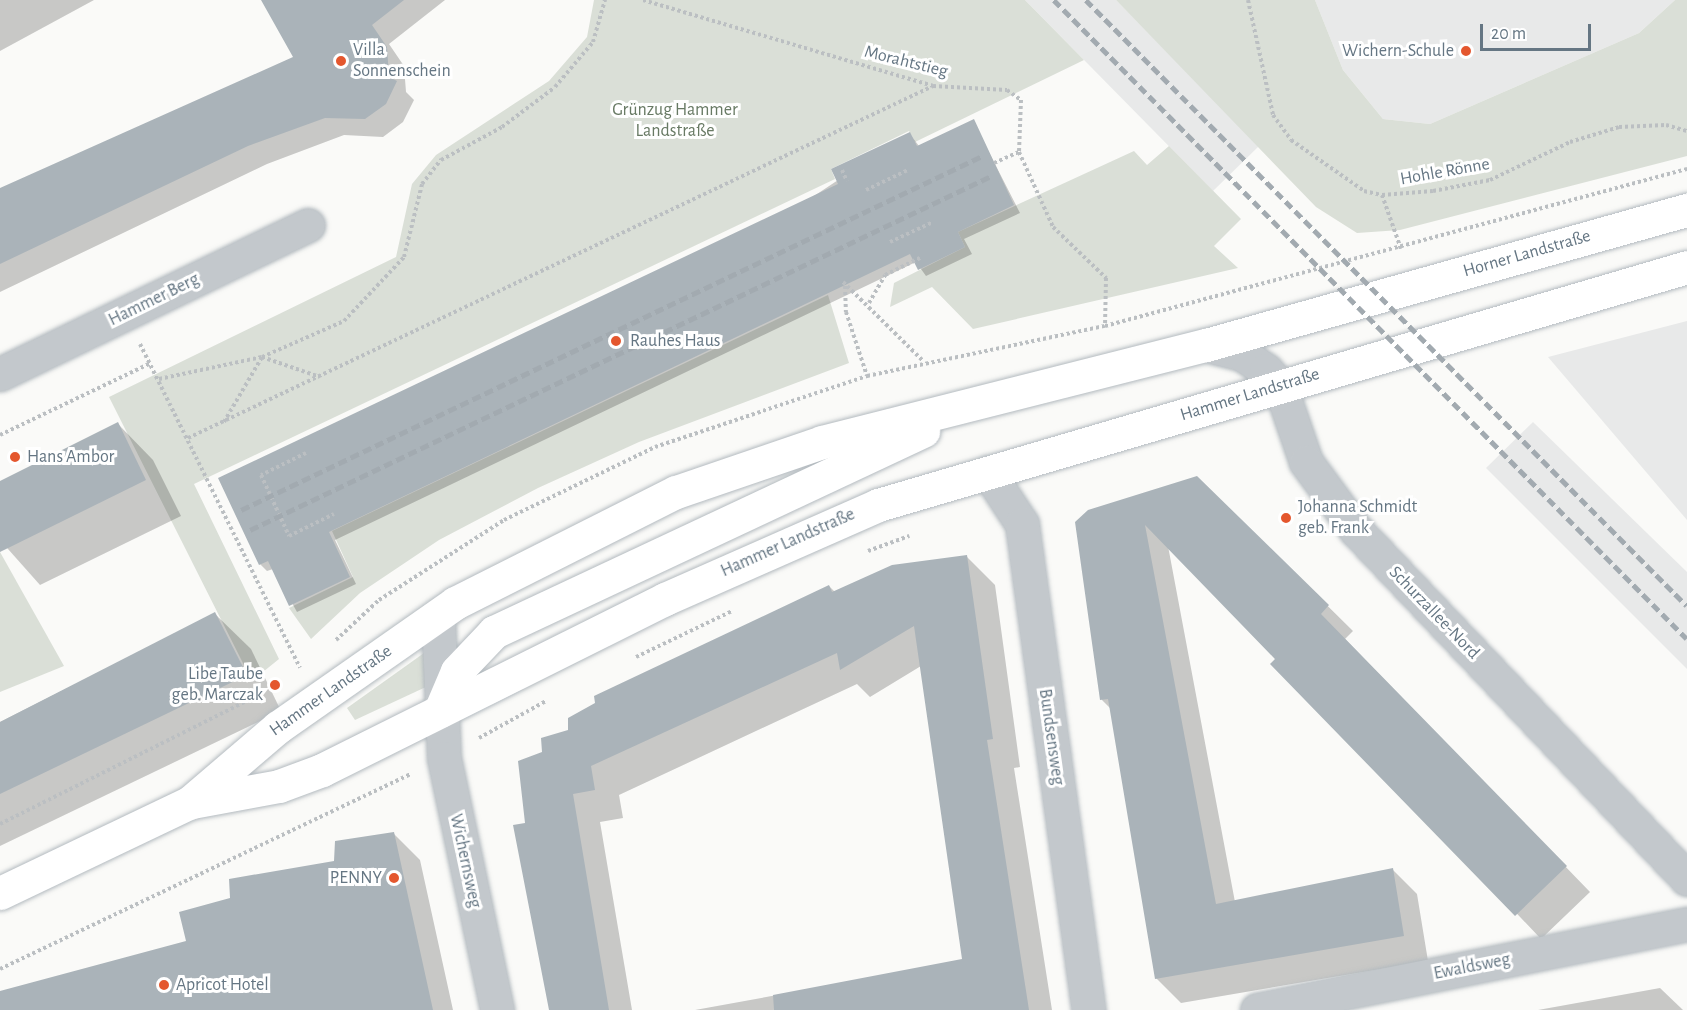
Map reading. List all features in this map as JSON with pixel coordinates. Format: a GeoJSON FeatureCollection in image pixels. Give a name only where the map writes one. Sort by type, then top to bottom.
{"type":"FeatureCollection","features":[{"type":"Feature","properties":{"kind":"main road","name":"Horner Landstraße"},"geometry":{"type":"LineString","coordinates":[[1366,299],[1687,210]]}},
{"type":"Feature","properties":{"kind":"main road","name":"Hammer Landstraße"},"geometry":{"type":"LineString","coordinates":[[0,893],[189,803],[301,778],[823,525],[988,472],[1672,271]]}},
{"type":"Feature","properties":{"kind":"main road","name":"Hammer Landstraße"},"geometry":{"type":"LineString","coordinates":[[189,803],[278,727],[438,615],[676,492],[822,442],[1206,345],[1366,299]]}},
{"type":"Feature","properties":{"kind":"main road"},"geometry":{"type":"LineString","coordinates":[[440,711],[457,671],[494,632],[998,397]]}},
{"type":"Feature","properties":{"kind":"street","name":"Hammer Berg"},"geometry":{"type":"LineString","coordinates":[[0,374],[308,225]]}},
{"type":"Feature","properties":{"kind":"street"},"geometry":{"type":"LineString","coordinates":[[1672,271],[1687,256]]}},
{"type":"Feature","properties":{"kind":"street"},"geometry":{"type":"LineString","coordinates":[[1206,345],[1242,354],[1280,386]]}},
{"type":"Feature","properties":{"kind":"street","name":"Schurzallee-Nord"},"geometry":{"type":"LineString","coordinates":[[1280,386],[1306,462],[1356,530],[1687,879]]}},
{"type":"Feature","properties":{"kind":"street","name":"Bundsensweg"},"geometry":{"type":"LineString","coordinates":[[988,472],[1022,524],[1089,1010]]}},
{"type":"Feature","properties":{"kind":"street","name":"Wichernsweg"},"geometry":{"type":"LineString","coordinates":[[438,615],[440,711],[444,758],[497,1010]]}},
{"type":"Feature","properties":{"kind":"street","name":"Ewaldsweg"},"geometry":{"type":"LineString","coordinates":[[1257,1010],[1687,924]]}},
{"type":"Feature","properties":{"kind":"path"},"geometry":{"type":"LineString","coordinates":[[159,379],[262,357],[344,321],[384,285],[404,257],[422,184],[441,160],[502,127],[555,87],[593,42],[605,0]]}},
{"type":"Feature","properties":{"kind":"path","name":"Morahtstieg"},"geometry":{"type":"LineString","coordinates":[[644,0],[933,86],[1007,90],[1021,100],[1019,152],[1053,227],[1106,278],[1105,326],[1687,169]]}},
{"type":"Feature","properties":{"kind":"path","name":"Hohle Rönne"},"geometry":{"type":"LineString","coordinates":[[1248,0],[1273,115],[1291,140],[1331,172],[1383,195],[1490,180],[1569,142],[1619,128],[1666,125],[1687,131]]}},
{"type":"Feature","properties":{"kind":"path"},"geometry":{"type":"LineString","coordinates":[[188,438],[933,86]]}},
{"type":"Feature","properties":{"kind":"path"},"geometry":{"type":"LineString","coordinates":[[994,163],[1019,152]]}},
{"type":"Feature","properties":{"kind":"path"},"geometry":{"type":"LineString","coordinates":[[842,170],[847,181]]}},
{"type":"Feature","properties":{"kind":"path"},"geometry":{"type":"LineString","coordinates":[[866,190],[908,170]]}},
{"type":"Feature","properties":{"kind":"path"},"geometry":{"type":"LineString","coordinates":[[1383,195],[1396,233]]}},
{"type":"Feature","properties":{"kind":"path"},"geometry":{"type":"LineString","coordinates":[[890,242],[933,222]]}},
{"type":"Feature","properties":{"kind":"path"},"geometry":{"type":"LineString","coordinates":[[869,303],[885,275],[920,258]]}},
{"type":"Feature","properties":{"kind":"path"},"geometry":{"type":"LineString","coordinates":[[867,376],[846,312],[844,284],[869,303],[924,362]]}},
{"type":"Feature","properties":{"kind":"path"},"geometry":{"type":"LineString","coordinates":[[262,357],[321,377]]}},
{"type":"Feature","properties":{"kind":"path"},"geometry":{"type":"LineString","coordinates":[[223,422],[262,357]]}},
{"type":"Feature","properties":{"kind":"path"},"geometry":{"type":"LineString","coordinates":[[0,435],[151,363],[284,643],[302,671]]}},
{"type":"Feature","properties":{"kind":"path"},"geometry":{"type":"LineString","coordinates":[[306,453],[261,475],[289,536],[334,514]]}},
{"type":"Feature","properties":{"kind":"path"},"geometry":{"type":"LineString","coordinates":[[858,555],[920,532]]}},
{"type":"Feature","properties":{"kind":"path"},"geometry":{"type":"LineString","coordinates":[[633,658],[741,608]]}},
{"type":"Feature","properties":{"kind":"path"},"geometry":{"type":"LineString","coordinates":[[0,969],[444,758],[558,695]]}},
{"type":"Feature","properties":{"kind":"shaded area"},"geometry":{"type":"Polygon","coordinates":[[[1025,0],[1116,0],[1259,146],[1213,191],[1025,0]]]}},
{"type":"Feature","properties":{"kind":"shaded area","name":"Wichern-Schule"},"geometry":{"type":"Polygon","coordinates":[[[1315,0],[1675,0],[1639,33],[1430,124],[1383,119],[1343,70],[1315,0]]]}},
{"type":"Feature","properties":{"kind":"shaded area"},"geometry":{"type":"Polygon","coordinates":[[[1687,321],[1687,520],[1548,357],[1687,321]]]}},
{"type":"Feature","properties":{"kind":"shaded area"},"geometry":{"type":"Polygon","coordinates":[[[1533,422],[1687,572],[1687,669],[1486,468],[1533,422]]]}},
{"type":"Feature","properties":{"kind":"green space","name":"Grünzug Hammer Landstraße"},"geometry":{"type":"Polygon","coordinates":[[[594,0],[1025,0],[1084,60],[915,142],[909,131],[831,169],[835,179],[194,484],[279,659],[252,681],[109,397],[396,257],[412,184],[436,155],[549,81],[587,37],[594,0]]]}},
{"type":"Feature","properties":{"kind":"green space"},"geometry":{"type":"Polygon","coordinates":[[[1116,0],[1315,0],[1343,70],[1383,119],[1430,124],[1639,33],[1675,0],[1687,0],[1687,156],[1400,230],[1357,233],[1316,207],[1116,0]]]}},
{"type":"Feature","properties":{"kind":"green space"},"geometry":{"type":"Polygon","coordinates":[[[1169,146],[1241,219],[1214,246],[1238,268],[973,329],[932,287],[890,307],[894,283],[965,247],[958,232],[1134,151],[1147,165],[1169,146]]]}},
{"type":"Feature","properties":{"kind":"green space"},"geometry":{"type":"Polygon","coordinates":[[[828,295],[849,363],[639,442],[538,488],[439,540],[360,593],[311,639],[289,608],[353,577],[332,531],[828,295]]]}},
{"type":"Feature","properties":{"kind":"green space"},"geometry":{"type":"Polygon","coordinates":[[[0,552],[64,666],[0,692],[0,552]]]}},
{"type":"Feature","properties":{"kind":"green space"},"geometry":{"type":"Polygon","coordinates":[[[424,653],[428,686],[355,720],[347,708],[424,653]]]}},
{"type":"Feature","properties":{"kind":"building"},"geometry":{"type":"Polygon","coordinates":[[[261,0],[404,0],[372,25],[387,47],[389,77],[397,81],[386,104],[365,119],[325,118],[248,146],[0,264],[0,188],[293,57],[261,0]]]}},
{"type":"Feature","properties":{"kind":"building"},"geometry":{"type":"Polygon","coordinates":[[[974,119],[1014,205],[958,232],[965,247],[918,270],[910,254],[329,532],[350,577],[289,606],[268,561],[259,565],[218,478],[838,184],[831,169],[910,132],[917,146],[974,119]]]}},
{"type":"Feature","properties":{"kind":"building"},"geometry":{"type":"Polygon","coordinates":[[[118,422],[146,480],[0,552],[0,481],[118,422]]]}},
{"type":"Feature","properties":{"kind":"building"},"geometry":{"type":"Polygon","coordinates":[[[1197,476],[1329,605],[1321,614],[1567,866],[1515,916],[1270,664],[1275,659],[1145,525],[1216,904],[1393,868],[1404,936],[1155,979],[1108,699],[1100,700],[1075,522],[1088,510],[1197,476]]]}},
{"type":"Feature","properties":{"kind":"building"},"geometry":{"type":"Polygon","coordinates":[[[967,555],[993,739],[987,740],[1029,1010],[774,1010],[773,995],[962,959],[914,626],[840,670],[837,653],[591,766],[595,790],[573,794],[609,1010],[549,1010],[513,825],[525,823],[518,761],[542,752],[541,738],[568,730],[568,718],[595,703],[594,696],[829,585],[832,592],[892,565],[967,555]]]}},
{"type":"Feature","properties":{"kind":"building"},"geometry":{"type":"Polygon","coordinates":[[[215,612],[247,675],[0,794],[0,722],[215,612]]]}},
{"type":"Feature","properties":{"kind":"building"},"geometry":{"type":"Polygon","coordinates":[[[394,832],[433,1010],[0,1010],[0,991],[186,941],[179,912],[230,898],[229,879],[334,861],[335,841],[394,832]]]}},
{"type":"Feature","properties":{"kind":"railway"},"geometry":{"type":"LineString","coordinates":[[1054,0],[1687,639]]}},
{"type":"Feature","properties":{"kind":"railway"},"geometry":{"type":"LineString","coordinates":[[1086,0],[1687,606]]}},
{"type":"Feature","properties":{"kind":"railway"},"geometry":{"type":"LineString","coordinates":[[241,510],[984,155]]}},
{"type":"Feature","properties":{"kind":"railway"},"geometry":{"type":"LineString","coordinates":[[250,530],[993,175]]}},
{"type":"Feature","properties":{"kind":"place","name":"Wichern-Schule"},"geometry":{"type":"Point","coordinates":[1466,51]}},
{"type":"Feature","properties":{"kind":"place","name":"Villa Sonnenschein"},"geometry":{"type":"Point","coordinates":[341,61]}},
{"type":"Feature","properties":{"kind":"place","name":"Rauhes Haus"},"geometry":{"type":"Point","coordinates":[616,341]}},
{"type":"Feature","properties":{"kind":"place","name":"Hans Ambor"},"geometry":{"type":"Point","coordinates":[15,457]}},
{"type":"Feature","properties":{"kind":"place","name":"Johanna Schmidt geb. Frank"},"geometry":{"type":"Point","coordinates":[1286,518]}},
{"type":"Feature","properties":{"kind":"place","name":"Libe Taube geb. Marczak"},"geometry":{"type":"Point","coordinates":[275,685]}},
{"type":"Feature","properties":{"kind":"place","name":"PENNY"},"geometry":{"type":"Point","coordinates":[394,878]}},
{"type":"Feature","properties":{"kind":"place","name":"Apricot Hotel"},"geometry":{"type":"Point","coordinates":[164,985]}}]}
